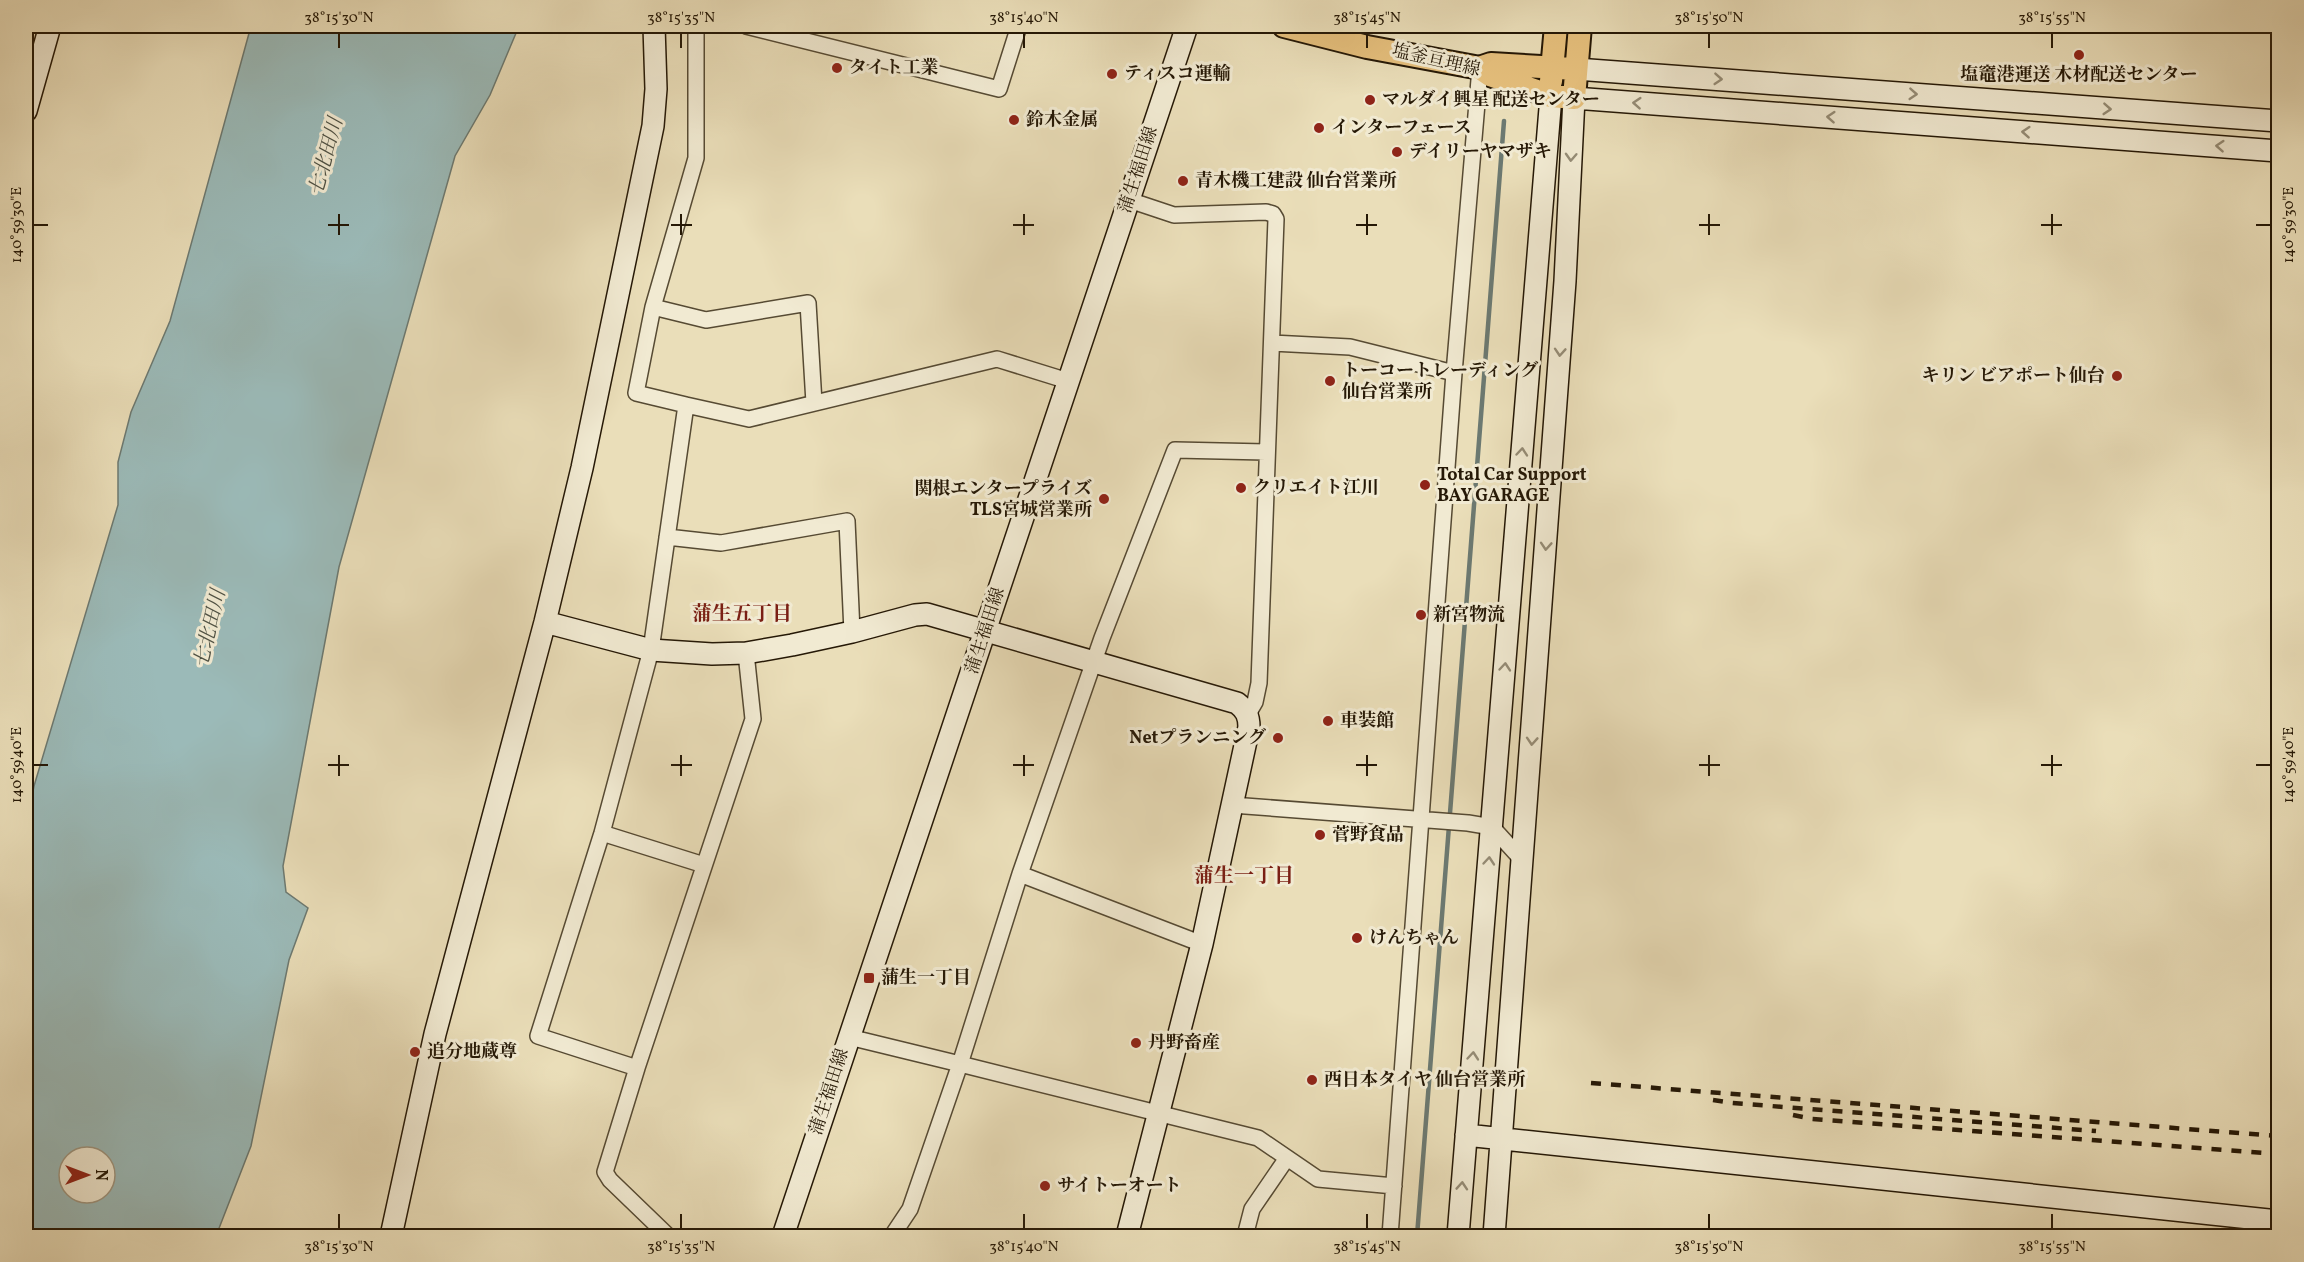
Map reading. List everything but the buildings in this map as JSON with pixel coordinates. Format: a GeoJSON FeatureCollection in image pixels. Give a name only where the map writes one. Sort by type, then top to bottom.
{"type":"FeatureCollection","features":[{"type":"Feature","properties":{"kind":"main road","name":"塩釜亘理線"},"geometry":{"type":"LineString","coordinates":[[1284,26],[1367,46],[1521,74],[1551,96],[1574,98]]}},
{"type":"Feature","properties":{"kind":"main road"},"geometry":{"type":"LineString","coordinates":[[1551,96],[1556,26]]}},
{"type":"Feature","properties":{"kind":"main road"},"geometry":{"type":"LineString","coordinates":[[1574,98],[1580,26]]}},
{"type":"Feature","properties":{"kind":"main road"},"geometry":{"type":"LineString","coordinates":[[1521,74],[1552,66],[1576,69]]}},
{"type":"Feature","properties":{"kind":"street"},"geometry":{"type":"LineString","coordinates":[[26,111],[50,26]]}},
{"type":"Feature","properties":{"kind":"street"},"geometry":{"type":"LineString","coordinates":[[392,1236],[435,1034],[545,622],[582,468],[653,126],[656,89],[654,26]]}},
{"type":"Feature","properties":{"kind":"street"},"geometry":{"type":"LineString","coordinates":[[696,26],[696,158],[653,308],[636,393],[749,419],[997,359],[1068,381]]}},
{"type":"Feature","properties":{"kind":"street"},"geometry":{"type":"LineString","coordinates":[[746,26],[999,88],[1019,26]]}},
{"type":"Feature","properties":{"kind":"street","name":"蒲生福田線"},"geometry":{"type":"LineString","coordinates":[[783,1236],[1186,26]]}},
{"type":"Feature","properties":{"kind":"street"},"geometry":{"type":"LineString","coordinates":[[1390,1236],[1428,821],[1454,373],[1487,69]]}},
{"type":"Feature","properties":{"kind":"street"},"geometry":{"type":"LineString","coordinates":[[1576,69],[2278,121]]}},
{"type":"Feature","properties":{"kind":"street"},"geometry":{"type":"LineString","coordinates":[[1458,1236],[1551,96]]}},
{"type":"Feature","properties":{"kind":"street"},"geometry":{"type":"LineString","coordinates":[[1494,1236],[1565,281],[1574,98],[2278,151]]}},
{"type":"Feature","properties":{"kind":"street"},"geometry":{"type":"LineString","coordinates":[[1127,1236],[1202,944],[1249,727],[1248,714],[1255,702],[1259,683],[1275,216],[1266,212],[1174,215],[1129,200]]}},
{"type":"Feature","properties":{"kind":"street"},"geometry":{"type":"LineString","coordinates":[[653,308],[706,320],[808,303],[814,403]]}},
{"type":"Feature","properties":{"kind":"street"},"geometry":{"type":"LineString","coordinates":[[1272,343],[1350,347],[1454,373]]}},
{"type":"Feature","properties":{"kind":"street"},"geometry":{"type":"LineString","coordinates":[[637,1068],[538,1036],[602,833],[651,650],[686,405]]}},
{"type":"Feature","properties":{"kind":"street"},"geometry":{"type":"LineString","coordinates":[[892,1236],[910,1209],[960,1064],[1020,874],[1095,662],[1175,450],[1266,452]]}},
{"type":"Feature","properties":{"kind":"street"},"geometry":{"type":"LineString","coordinates":[[667,537],[721,543],[847,521],[852,632]]}},
{"type":"Feature","properties":{"kind":"street"},"geometry":{"type":"LineString","coordinates":[[545,622],[651,650],[712,654],[746,653],[927,614],[1237,704],[1248,714]]}},
{"type":"Feature","properties":{"kind":"street"},"geometry":{"type":"LineString","coordinates":[[667,1236],[610,1180],[605,1172],[637,1068],[753,719],[746,653]]}},
{"type":"Feature","properties":{"kind":"street"},"geometry":{"type":"LineString","coordinates":[[1232,805],[1468,823],[1492,827],[1523,861]]}},
{"type":"Feature","properties":{"kind":"street"},"geometry":{"type":"LineString","coordinates":[[602,833],[704,865]]}},
{"type":"Feature","properties":{"kind":"street"},"geometry":{"type":"LineString","coordinates":[[1020,874],[1202,944]]}},
{"type":"Feature","properties":{"kind":"street"},"geometry":{"type":"LineString","coordinates":[[849,1037],[1258,1138],[1318,1179],[1394,1186]]}},
{"type":"Feature","properties":{"kind":"street"},"geometry":{"type":"LineString","coordinates":[[1466,1135],[2278,1221]]}},
{"type":"Feature","properties":{"kind":"street"},"geometry":{"type":"LineString","coordinates":[[1245,1236],[1252,1209],[1287,1158]]}},
{"type":"Feature","properties":{"kind":"water","name":"七北田川"},"geometry":{"type":"Polygon","coordinates":[[[251,26],[519,26],[490,95],[455,156],[339,567],[283,866],[286,892],[308,908],[289,960],[251,1146],[216,1236],[26,1236],[26,824],[34,786],[118,505],[118,462],[131,412],[170,321],[251,26]]]}},
{"type":"Feature","properties":{"kind":"waterway"},"geometry":{"type":"LineString","coordinates":[[1417,1236],[1504,121]]}},
{"type":"Feature","properties":{"kind":"railway"},"geometry":{"type":"LineString","coordinates":[[1591,1083],[2278,1136]]}},
{"type":"Feature","properties":{"kind":"railway"},"geometry":{"type":"LineString","coordinates":[[1713,1100],[2096,1131]]}},
{"type":"Feature","properties":{"kind":"railway"},"geometry":{"type":"LineString","coordinates":[[1793,1115],[1812,1119],[2278,1154]]}},
{"type":"Feature","properties":{"kind":"place","name":"塩竈港運送 木材配送センター"},"geometry":{"type":"Point","coordinates":[2079,55]}},
{"type":"Feature","properties":{"kind":"place","name":"タイト工業"},"geometry":{"type":"Point","coordinates":[837,68]}},
{"type":"Feature","properties":{"kind":"place","name":"ティスコ運輸"},"geometry":{"type":"Point","coordinates":[1112,74]}},
{"type":"Feature","properties":{"kind":"place","name":"マルダイ興星 配送センター"},"geometry":{"type":"Point","coordinates":[1370,100]}},
{"type":"Feature","properties":{"kind":"place","name":"鈴木金属"},"geometry":{"type":"Point","coordinates":[1014,120]}},
{"type":"Feature","properties":{"kind":"place","name":"インターフェース"},"geometry":{"type":"Point","coordinates":[1319,128]}},
{"type":"Feature","properties":{"kind":"place","name":"デイリーヤマザキ"},"geometry":{"type":"Point","coordinates":[1397,152]}},
{"type":"Feature","properties":{"kind":"place","name":"青木機工建設 仙台営業所"},"geometry":{"type":"Point","coordinates":[1183,181]}},
{"type":"Feature","properties":{"kind":"place","name":"キリン ビアポート仙台"},"geometry":{"type":"Point","coordinates":[2117,376]}},
{"type":"Feature","properties":{"kind":"place","name":"トーコートレーディング 仙台営業所"},"geometry":{"type":"Point","coordinates":[1330,381]}},
{"type":"Feature","properties":{"kind":"place","name":"Total Car Support BAY GARAGE"},"geometry":{"type":"Point","coordinates":[1425,485]}},
{"type":"Feature","properties":{"kind":"place","name":"クリエイト江川"},"geometry":{"type":"Point","coordinates":[1241,488]}},
{"type":"Feature","properties":{"kind":"place","name":"関根エンタープライズ TLS宮城営業所"},"geometry":{"type":"Point","coordinates":[1104,499]}},
{"type":"Feature","properties":{"kind":"place","name":"新宮物流"},"geometry":{"type":"Point","coordinates":[1421,615]}},
{"type":"Feature","properties":{"kind":"place","name":"車装館"},"geometry":{"type":"Point","coordinates":[1328,721]}},
{"type":"Feature","properties":{"kind":"place","name":"Netプランニング"},"geometry":{"type":"Point","coordinates":[1278,738]}},
{"type":"Feature","properties":{"kind":"place","name":"菅野食品"},"geometry":{"type":"Point","coordinates":[1320,835]}},
{"type":"Feature","properties":{"kind":"place","name":"けんちゃん"},"geometry":{"type":"Point","coordinates":[1357,938]}},
{"type":"Feature","properties":{"kind":"place","name":"蒲生一丁目"},"geometry":{"type":"Point","coordinates":[869,978]}},
{"type":"Feature","properties":{"kind":"place","name":"丹野畜産"},"geometry":{"type":"Point","coordinates":[1136,1043]}},
{"type":"Feature","properties":{"kind":"place","name":"追分地蔵尊"},"geometry":{"type":"Point","coordinates":[415,1052]}},
{"type":"Feature","properties":{"kind":"place","name":"西日本タイヤ 仙台営業所"},"geometry":{"type":"Point","coordinates":[1312,1080]}},
{"type":"Feature","properties":{"kind":"place","name":"サイトーオート"},"geometry":{"type":"Point","coordinates":[1045,1186]}},
{"type":"Feature","properties":{"kind":"district","name":"蒲生五丁目"},"geometry":{"type":"Point","coordinates":[742,615]}},
{"type":"Feature","properties":{"kind":"district","name":"蒲生一丁目"},"geometry":{"type":"Point","coordinates":[1244,877]}}]}
